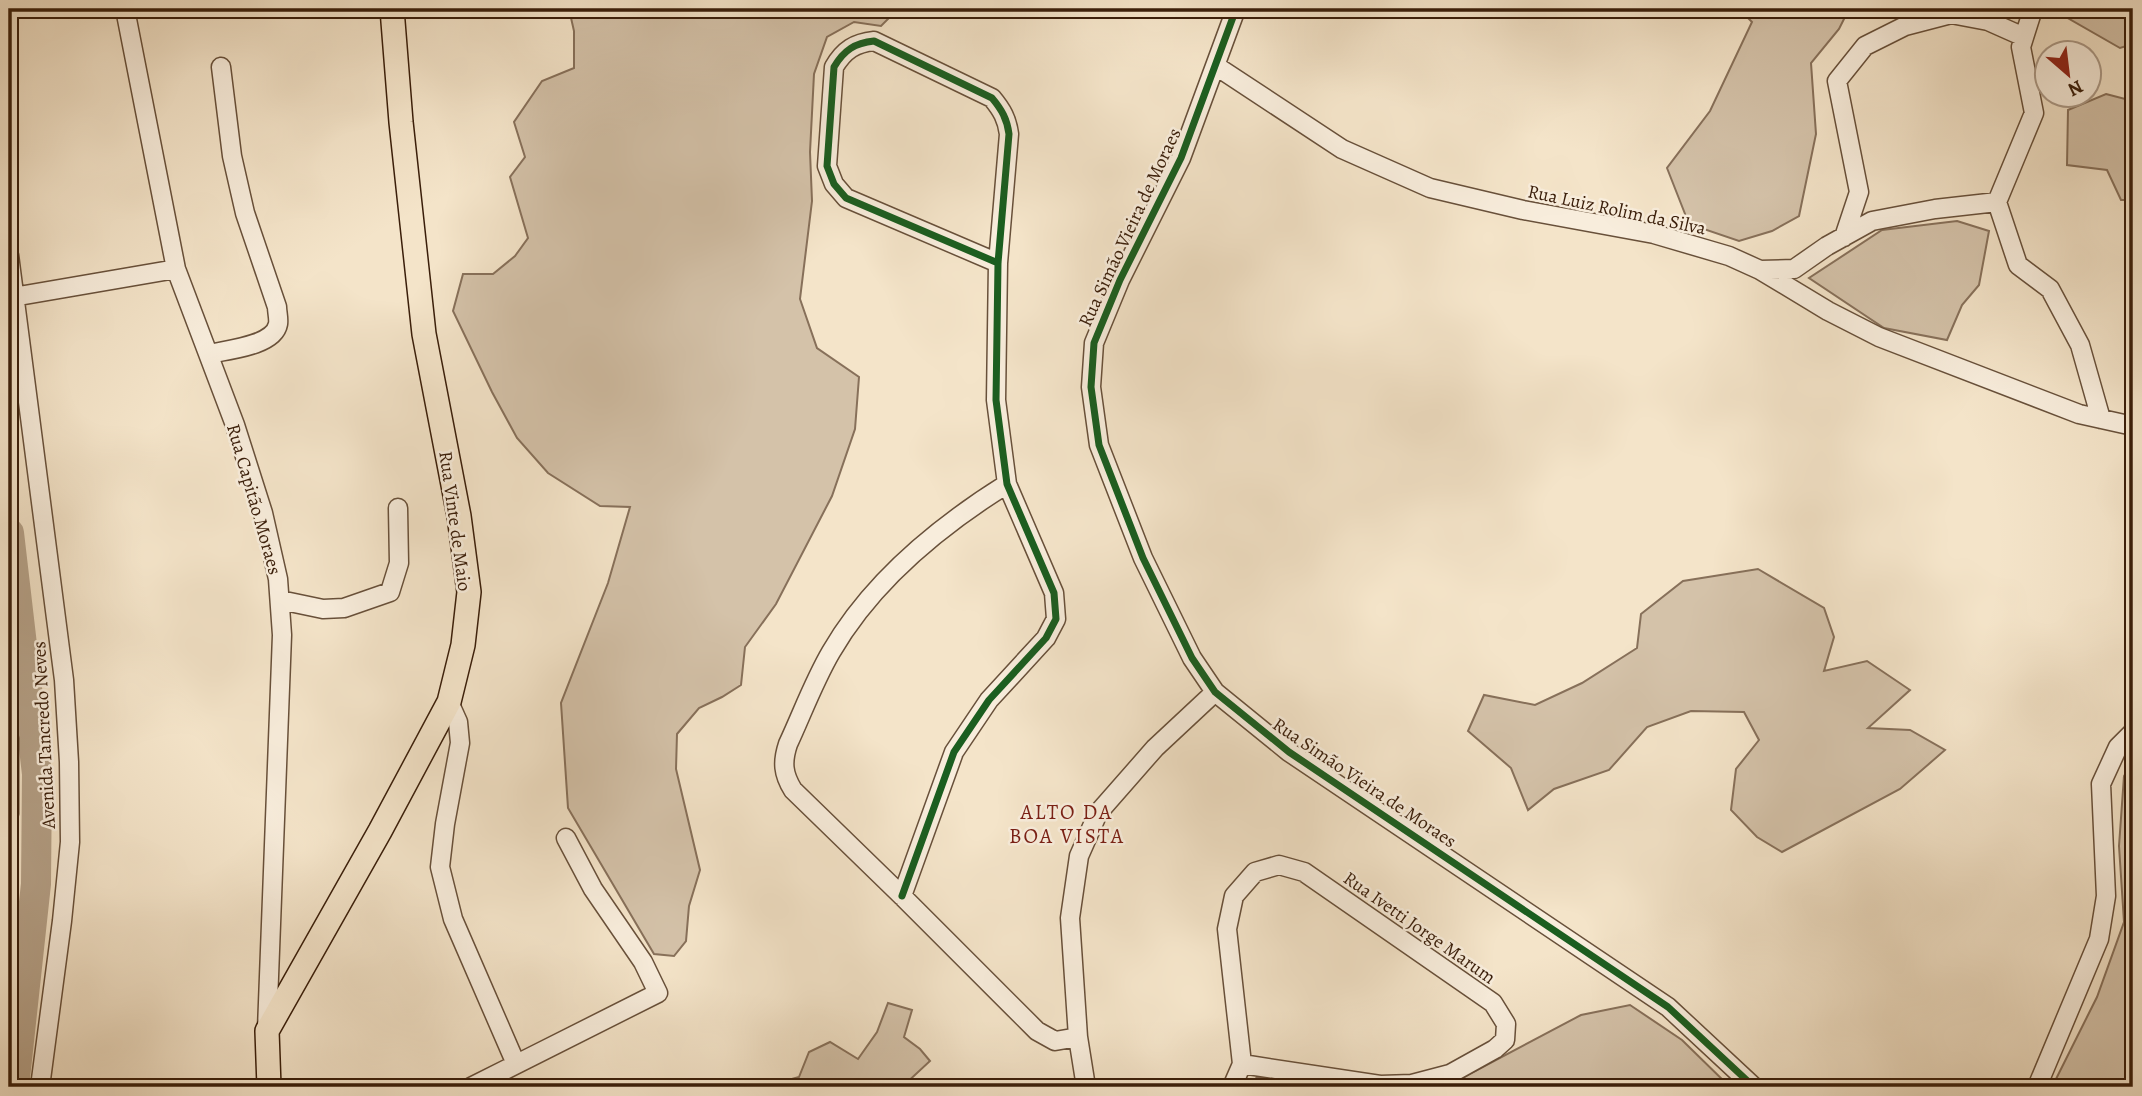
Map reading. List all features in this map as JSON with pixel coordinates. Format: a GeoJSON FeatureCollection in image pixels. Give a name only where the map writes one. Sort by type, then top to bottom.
{"type":"FeatureCollection","features":[{"type":"Feature","properties":{"kind":"main road","name":"Rua Vinte de Maio"},"geometry":{"type":"LineString","coordinates":[[267,1031],[449,702],[463,645],[469,592],[459,516],[424,334],[401,122],[392,9]]}},
{"type":"Feature","properties":{"kind":"main road","name":"Rua Capitão Moraes"},"geometry":{"type":"LineString","coordinates":[[267,1031],[269,1087]]}},
{"type":"Feature","properties":{"kind":"street","name":"Rua Capitão Moraes"},"geometry":{"type":"LineString","coordinates":[[125,9],[176,269],[236,425],[263,513],[278,579],[282,635],[267,1031]]}},
{"type":"Feature","properties":{"kind":"street","name":"Rua Simão Vieira de Moraes"},"geometry":{"type":"LineString","coordinates":[[1236,9],[1181,158],[1121,280],[1094,343],[1091,387],[1099,445],[1143,558],[1192,658],[1215,692],[1289,752],[1668,1007],[1754,1087]]}},
{"type":"Feature","properties":{"kind":"street"},"geometry":{"type":"LineString","coordinates":[[2033,9],[2021,47],[2034,113],[1997,202],[2018,265],[2050,289],[2080,345],[2101,419]]}},
{"type":"Feature","properties":{"kind":"street"},"geometry":{"type":"LineString","coordinates":[[1844,237],[1859,192],[1837,81],[1865,46],[1905,26],[1951,14],[1988,21],[2024,37]]}},
{"type":"Feature","properties":{"kind":"street"},"geometry":{"type":"LineString","coordinates":[[902,895],[954,752],[989,700],[1046,638],[1056,618],[1054,593],[1007,484],[996,400],[998,263],[1009,134],[1007,121],[992,98],[874,41],[862,42],[850,48],[834,67],[827,166],[834,184],[846,198],[998,263]]}},
{"type":"Feature","properties":{"kind":"street","name":"Rua Luiz Rolim da Silva"},"geometry":{"type":"LineString","coordinates":[[1216,66],[1342,149],[1430,188],[1522,210],[1654,234],[1729,256],[1879,337],[2080,414],[2133,426]]}},
{"type":"Feature","properties":{"kind":"street"},"geometry":{"type":"LineString","coordinates":[[208,354],[263,341],[274,334],[279,323],[277,307],[245,213],[232,156],[221,67]]}},
{"type":"Feature","properties":{"kind":"street"},"geometry":{"type":"LineString","coordinates":[[1759,270],[1794,269],[1872,221],[1935,209],[1997,202]]}},
{"type":"Feature","properties":{"kind":"street","name":"Avenida Tancredo Neves"},"geometry":{"type":"LineString","coordinates":[[9,255],[64,680],[69,762],[70,842],[40,1087]]}},
{"type":"Feature","properties":{"kind":"street"},"geometry":{"type":"LineString","coordinates":[[13,297],[176,269]]}},
{"type":"Feature","properties":{"kind":"street"},"geometry":{"type":"LineString","coordinates":[[1007,484],[934,536],[876,588],[831,652],[784,755],[783,768],[793,790],[1037,1031],[1055,1041],[1078,1037]]}},
{"type":"Feature","properties":{"kind":"street"},"geometry":{"type":"LineString","coordinates":[[280,600],[323,609],[344,608],[390,592],[399,563],[398,508]]}},
{"type":"Feature","properties":{"kind":"street"},"geometry":{"type":"LineString","coordinates":[[1086,1087],[1078,1037],[1070,918],[1079,856],[1098,813],[1155,748],[1215,692]]}},
{"type":"Feature","properties":{"kind":"street"},"geometry":{"type":"LineString","coordinates":[[449,702],[458,722],[460,743],[440,867],[453,919],[516,1064]]}},
{"type":"Feature","properties":{"kind":"street"},"geometry":{"type":"LineString","coordinates":[[2037,1087],[2099,939],[2106,896],[2101,784],[2118,747],[2133,733]]}},
{"type":"Feature","properties":{"kind":"street"},"geometry":{"type":"LineString","coordinates":[[9,738],[9,814]]}},
{"type":"Feature","properties":{"kind":"street"},"geometry":{"type":"LineString","coordinates":[[471,1087],[492,1083],[516,1064],[658,993],[643,962],[593,889],[566,838]]}},
{"type":"Feature","properties":{"kind":"street","name":"Rua Ivetti Jorge Marum"},"geometry":{"type":"LineString","coordinates":[[1279,864],[1304,872],[1493,1003],[1506,1024],[1505,1040],[1495,1049],[1450,1074],[1412,1084],[1380,1085],[1242,1064],[1227,929],[1234,897],[1255,872],[1279,864]]}},
{"type":"Feature","properties":{"kind":"street"},"geometry":{"type":"LineString","coordinates":[[1231,1087],[1242,1064]]}},
{"type":"Feature","properties":{"kind":"shaded area"},"geometry":{"type":"Polygon","coordinates":[[[569,9],[894,9],[895,12],[881,26],[854,22],[827,37],[814,74],[810,152],[812,201],[800,299],[817,348],[859,377],[855,429],[832,496],[776,604],[745,647],[741,685],[699,708],[677,734],[676,769],[700,870],[689,906],[686,941],[674,956],[654,954],[568,808],[561,703],[608,583],[630,507],[600,506],[548,473],[517,438],[453,311],[463,274],[493,274],[515,256],[528,238],[510,177],[525,157],[514,122],[542,81],[574,68],[574,31],[569,9]]]}},
{"type":"Feature","properties":{"kind":"shaded area"},"geometry":{"type":"Polygon","coordinates":[[[1739,9],[1849,9],[1839,29],[1811,63],[1816,134],[1799,216],[1772,231],[1739,241],[1689,224],[1667,168],[1710,111],[1752,22],[1739,9]]]}},
{"type":"Feature","properties":{"kind":"shaded area"},"geometry":{"type":"Polygon","coordinates":[[[2069,9],[2133,9],[2133,44],[2120,48],[2066,17],[2069,9]]]}},
{"type":"Feature","properties":{"kind":"shaded area"},"geometry":{"type":"Polygon","coordinates":[[[2104,95],[2133,101],[2133,200],[2121,200],[2107,170],[2067,165],[2068,110],[2104,108],[2104,95]]]}},
{"type":"Feature","properties":{"kind":"shaded area"},"geometry":{"type":"Polygon","coordinates":[[[1957,221],[1989,231],[1979,285],[1962,305],[1947,340],[1884,328],[1809,278],[1882,230],[1957,221]]]}},
{"type":"Feature","properties":{"kind":"shaded area"},"geometry":{"type":"Polygon","coordinates":[[[1758,569],[1824,608],[1834,637],[1824,671],[1867,661],[1910,690],[1868,728],[1910,730],[1945,750],[1900,789],[1782,852],[1757,837],[1731,810],[1736,769],[1759,740],[1744,712],[1691,711],[1647,727],[1609,770],[1554,789],[1528,810],[1511,768],[1468,731],[1484,695],[1535,705],[1582,683],[1637,648],[1641,614],[1683,581],[1758,569]]]}},
{"type":"Feature","properties":{"kind":"shaded area"},"geometry":{"type":"Polygon","coordinates":[[[2133,762],[2133,1087],[2052,1087],[2097,997],[2124,922],[2119,846],[2124,776],[2133,762]]]}},
{"type":"Feature","properties":{"kind":"shaded area"},"geometry":{"type":"Polygon","coordinates":[[[888,1003],[912,1010],[904,1037],[930,1061],[902,1087],[763,1087],[799,1077],[809,1052],[830,1042],[858,1059],[877,1032],[888,1003]]]}},
{"type":"Feature","properties":{"kind":"shaded area"},"geometry":{"type":"Polygon","coordinates":[[[1630,1005],[1682,1040],[1730,1087],[1445,1087],[1581,1015],[1630,1005]]]}},
{"type":"Feature","properties":{"kind":"shaded area"},"geometry":{"type":"Polygon","coordinates":[[[1257,1077],[1313,1087],[1249,1087],[1257,1077]]]}},
{"type":"Feature","properties":{"kind":"waterway"},"geometry":{"type":"LineString","coordinates":[[9,533],[37,774],[36,884],[14,1087]]}},
{"type":"Feature","properties":{"kind":"cycle path"},"geometry":{"type":"LineString","coordinates":[[1236,9],[1181,158],[1120,280],[1094,343],[1091,387],[1099,445],[1143,558],[1192,658],[1215,692],[1289,752],[1668,1007],[1754,1087]]}},
{"type":"Feature","properties":{"kind":"cycle path"},"geometry":{"type":"LineString","coordinates":[[902,896],[954,752],[989,700],[1046,638],[1056,619],[1054,593],[1007,484],[996,400],[998,263],[1009,134],[1005,119],[992,98],[874,41],[851,48],[834,67],[827,166],[834,184],[846,198],[998,263]]}},
{"type":"Feature","properties":{"kind":"district","name":"ALTO DA BOA VISTA"},"geometry":{"type":"Point","coordinates":[1067,824]}}]}
